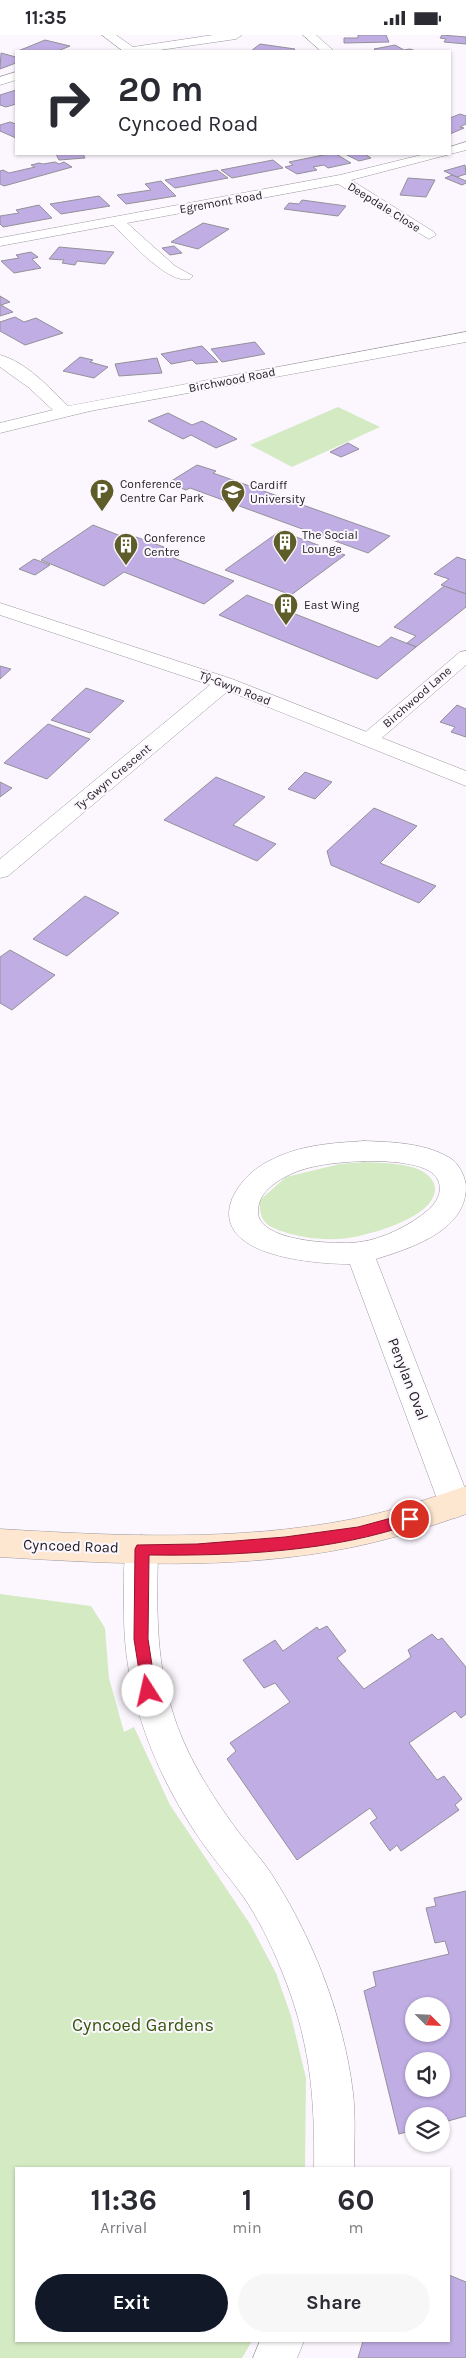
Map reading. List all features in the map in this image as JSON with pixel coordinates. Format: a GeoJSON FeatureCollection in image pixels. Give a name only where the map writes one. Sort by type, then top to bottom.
{"type":"FeatureCollection","features":[{"type":"Feature","properties":{"kind":"street"},"geometry":{"type":"LineString","coordinates":[[108,35],[130,50]]}},
{"type":"Feature","properties":{"kind":"street"},"geometry":{"type":"LineString","coordinates":[[138,50],[236,35]]}},
{"type":"Feature","properties":{"kind":"street"},"geometry":{"type":"LineString","coordinates":[[309,35],[327,50]]}},
{"type":"Feature","properties":{"kind":"street"},"geometry":{"type":"LineString","coordinates":[[0,81],[15,76]]}},
{"type":"Feature","properties":{"kind":"street"},"geometry":{"type":"LineString","coordinates":[[451,151],[466,146]]}},
{"type":"Feature","properties":{"kind":"street","name":"Egremont Road"},"geometry":{"type":"LineString","coordinates":[[0,243],[340,179],[436,155]]}},
{"type":"Feature","properties":{"kind":"street","name":"Deepdale Close"},"geometry":{"type":"LineString","coordinates":[[340,179],[428,235]]}},
{"type":"Feature","properties":{"kind":"street"},"geometry":{"type":"LineString","coordinates":[[117,221],[170,269],[185,276]]}},
{"type":"Feature","properties":{"kind":"street","name":"Birchwood Road"},"geometry":{"type":"LineString","coordinates":[[0,429],[64,412],[466,337]]}},
{"type":"Feature","properties":{"kind":"street"},"geometry":{"type":"LineString","coordinates":[[0,360],[30,380],[64,412]]}},
{"type":"Feature","properties":{"kind":"street","name":"Tŷ-Gwyn Road"},"geometry":{"type":"LineString","coordinates":[[0,609],[225,683],[466,779]]}},
{"type":"Feature","properties":{"kind":"street","name":"Ty-Gwyn Crescent"},"geometry":{"type":"LineString","coordinates":[[0,871],[225,683]]}},
{"type":"Feature","properties":{"kind":"street"},"geometry":{"type":"LineString","coordinates":[[354,1151],[387,1151],[422,1157],[445,1169],[453,1183],[454,1198],[444,1211],[427,1226],[406,1237],[360,1253],[320,1252],[288,1248],[263,1240],[248,1228],[243,1214],[247,1196],[261,1178],[289,1163],[322,1154],[354,1151]]}},
{"type":"Feature","properties":{"kind":"street","name":"Penylan Oval"},"geometry":{"type":"LineString","coordinates":[[360,1253],[461,1502]]}},
{"type":"Feature","properties":{"kind":"street","name":"Cyncoed Road"},"geometry":{"type":"LineString","coordinates":[[0,1543],[142,1549],[197,1549],[285,1543],[358,1533],[461,1502]]}},
{"type":"Feature","properties":{"kind":"street"},"geometry":{"type":"LineString","coordinates":[[142,1549],[141,1639],[148,1691],[171,1756],[192,1797],[260,1890],[285,1933],[301,1971],[321,2033],[334,2093],[334,2167]]}},
{"type":"Feature","properties":{"kind":"street"},"geometry":{"type":"LineString","coordinates":[[274,2358],[282,2342]]}},
{"type":"Feature","properties":{"kind":"lane","name":"Birchwood Lane"},"geometry":{"type":"LineString","coordinates":[[368,739],[466,656]]}},
{"type":"Feature","properties":{"kind":"green space"},"geometry":{"type":"Polygon","coordinates":[[[338,407],[380,427],[292,467],[250,445],[338,407]]]}},
{"type":"Feature","properties":{"kind":"green space"},"geometry":{"type":"Polygon","coordinates":[[[365,1162],[403,1165],[422,1171],[431,1178],[434,1184],[433,1198],[427,1206],[406,1220],[393,1226],[350,1238],[317,1239],[300,1236],[277,1230],[263,1220],[260,1200],[286,1177],[340,1164],[365,1162]]]}},
{"type":"Feature","properties":{"kind":"green space","name":"Cyncoed Gardens"},"geometry":{"type":"Polygon","coordinates":[[[0,1594],[91,1606],[105,1628],[109,1678],[124,1732],[134,1727],[170,1805],[250,1924],[276,1973],[291,2016],[306,2078],[305,2167],[15,2167],[15,2342],[251,2342],[242,2358],[0,2358],[0,1594]]]}},
{"type":"Feature","properties":{"kind":"building"},"geometry":{"type":"Polygon","coordinates":[[[358,35],[386,35],[389,42],[344,43],[344,38],[358,38],[358,35]]]}},
{"type":"Feature","properties":{"kind":"building"},"geometry":{"type":"Polygon","coordinates":[[[442,35],[466,37],[466,44],[444,42],[446,39],[440,38],[442,35]]]}},
{"type":"Feature","properties":{"kind":"building"},"geometry":{"type":"Polygon","coordinates":[[[45,40],[70,46],[60,50],[20,50],[45,40]]]}},
{"type":"Feature","properties":{"kind":"building"},"geometry":{"type":"Polygon","coordinates":[[[260,44],[295,49],[294,50],[252,50],[260,44]]]}},
{"type":"Feature","properties":{"kind":"building"},"geometry":{"type":"Polygon","coordinates":[[[395,45],[404,50],[376,50],[374,49],[395,45]]]}},
{"type":"Feature","properties":{"kind":"building"},"geometry":{"type":"Polygon","coordinates":[[[1,53],[15,57],[15,63],[0,69],[1,53]]]}},
{"type":"Feature","properties":{"kind":"building"},"geometry":{"type":"Polygon","coordinates":[[[15,90],[15,104],[6,107],[0,105],[0,95],[15,90]]]}},
{"type":"Feature","properties":{"kind":"building"},"geometry":{"type":"Polygon","coordinates":[[[460,114],[466,116],[466,124],[460,127],[464,128],[451,134],[451,118],[460,114]]]}},
{"type":"Feature","properties":{"kind":"building"},"geometry":{"type":"Polygon","coordinates":[[[10,122],[15,124],[15,138],[0,131],[0,125],[10,122]]]}},
{"type":"Feature","properties":{"kind":"building"},"geometry":{"type":"Polygon","coordinates":[[[56,155],[84,155],[85,158],[59,160],[56,155]]]}},
{"type":"Feature","properties":{"kind":"building"},"geometry":{"type":"Polygon","coordinates":[[[323,155],[338,155],[351,163],[328,168],[324,165],[313,167],[317,170],[297,174],[285,167],[293,165],[289,162],[323,155]]]}},
{"type":"Feature","properties":{"kind":"building"},"geometry":{"type":"Polygon","coordinates":[[[347,155],[366,155],[371,158],[359,161],[347,155]]]}},
{"type":"Feature","properties":{"kind":"building"},"geometry":{"type":"Polygon","coordinates":[[[273,160],[283,168],[232,178],[221,170],[273,160]]]}},
{"type":"Feature","properties":{"kind":"building"},"geometry":{"type":"Polygon","coordinates":[[[55,162],[59,164],[64,162],[72,167],[4,186],[0,184],[0,171],[3,170],[9,173],[35,167],[31,165],[39,163],[55,162]]]}},
{"type":"Feature","properties":{"kind":"building"},"geometry":{"type":"Polygon","coordinates":[[[465,165],[466,174],[457,177],[444,171],[465,165]]]}},
{"type":"Feature","properties":{"kind":"building"},"geometry":{"type":"Polygon","coordinates":[[[217,170],[228,178],[175,188],[165,180],[217,170]]]}},
{"type":"Feature","properties":{"kind":"building"},"geometry":{"type":"Polygon","coordinates":[[[452,175],[466,181],[466,183],[462,185],[445,178],[452,175]]]}},
{"type":"Feature","properties":{"kind":"building"},"geometry":{"type":"Polygon","coordinates":[[[408,178],[435,180],[426,197],[400,195],[408,178]]]}},
{"type":"Feature","properties":{"kind":"building"},"geometry":{"type":"Polygon","coordinates":[[[161,181],[176,196],[126,204],[117,195],[151,190],[145,184],[161,181]]]}},
{"type":"Feature","properties":{"kind":"building"},"geometry":{"type":"Polygon","coordinates":[[[99,196],[110,206],[61,214],[50,204],[99,196]]]}},
{"type":"Feature","properties":{"kind":"building"},"geometry":{"type":"Polygon","coordinates":[[[302,200],[346,206],[338,216],[284,209],[289,203],[299,204],[302,200]]]}},
{"type":"Feature","properties":{"kind":"building"},"geometry":{"type":"Polygon","coordinates":[[[39,205],[52,218],[3,227],[0,224],[0,216],[19,213],[16,210],[39,205]]]}},
{"type":"Feature","properties":{"kind":"building"},"geometry":{"type":"Polygon","coordinates":[[[203,223],[229,229],[198,249],[171,242],[203,223]]]}},
{"type":"Feature","properties":{"kind":"building"},"geometry":{"type":"Polygon","coordinates":[[[174,246],[182,253],[170,255],[162,248],[174,246]]]}},
{"type":"Feature","properties":{"kind":"building"},"geometry":{"type":"Polygon","coordinates":[[[59,247],[114,252],[105,264],[77,261],[75,265],[62,263],[64,260],[49,259],[59,247]]]}},
{"type":"Feature","properties":{"kind":"building"},"geometry":{"type":"Polygon","coordinates":[[[31,252],[38,257],[32,259],[41,268],[14,273],[1,261],[19,258],[16,255],[31,252]]]}},
{"type":"Feature","properties":{"kind":"building"},"geometry":{"type":"Polygon","coordinates":[[[0,296],[10,302],[1,305],[13,312],[0,316],[0,296]]]}},
{"type":"Feature","properties":{"kind":"building"},"geometry":{"type":"Polygon","coordinates":[[[15,317],[24,322],[36,318],[63,333],[25,345],[0,331],[0,322],[15,317]]]}},
{"type":"Feature","properties":{"kind":"building"},"geometry":{"type":"Polygon","coordinates":[[[255,342],[265,354],[222,362],[211,349],[255,342]]]}},
{"type":"Feature","properties":{"kind":"building"},"geometry":{"type":"Polygon","coordinates":[[[202,346],[218,362],[196,364],[192,360],[171,364],[161,354],[202,346]]]}},
{"type":"Feature","properties":{"kind":"building"},"geometry":{"type":"Polygon","coordinates":[[[80,357],[93,360],[90,362],[108,367],[94,378],[63,371],[80,357]]]}},
{"type":"Feature","properties":{"kind":"building"},"geometry":{"type":"Polygon","coordinates":[[[157,358],[162,373],[119,376],[115,364],[157,358]]]}},
{"type":"Feature","properties":{"kind":"building"},"geometry":{"type":"Polygon","coordinates":[[[168,413],[192,425],[202,421],[237,439],[216,448],[191,435],[183,439],[148,421],[168,413]]]}},
{"type":"Feature","properties":{"kind":"building"},"geometry":{"type":"Polygon","coordinates":[[[348,443],[359,449],[341,457],[330,452],[348,443]]]}},
{"type":"Feature","properties":{"kind":"building"},"geometry":{"type":"Polygon","coordinates":[[[197,465],[216,471],[213,473],[390,536],[368,553],[190,488],[186,490],[168,483],[197,465]]]}},
{"type":"Feature","properties":{"kind":"building","name":"Conference Centre"},"geometry":{"type":"Polygon","coordinates":[[[93,525],[131,540],[136,537],[164,547],[158,552],[234,581],[204,604],[124,572],[104,586],[41,560],[93,525]]]}},
{"type":"Feature","properties":{"kind":"building","name":"The Social Lounge"},"geometry":{"type":"Polygon","coordinates":[[[280,531],[345,555],[291,595],[225,570],[280,531]]]}},
{"type":"Feature","properties":{"kind":"building"},"geometry":{"type":"Polygon","coordinates":[[[457,557],[466,560],[466,594],[441,585],[449,579],[434,574],[457,557]]]}},
{"type":"Feature","properties":{"kind":"building"},"geometry":{"type":"Polygon","coordinates":[[[34,559],[50,565],[35,575],[19,569],[34,559]]]}},
{"type":"Feature","properties":{"kind":"building"},"geometry":{"type":"Polygon","coordinates":[[[444,586],[466,594],[466,607],[416,647],[407,643],[416,636],[394,627],[444,586]]]}},
{"type":"Feature","properties":{"kind":"building","name":"East Wing"},"geometry":{"type":"Polygon","coordinates":[[[247,595],[379,647],[391,637],[416,647],[377,679],[219,615],[247,595]]]}},
{"type":"Feature","properties":{"kind":"building"},"geometry":{"type":"Polygon","coordinates":[[[0,666],[11,669],[0,679],[0,666]]]}},
{"type":"Feature","properties":{"kind":"building"},"geometry":{"type":"Polygon","coordinates":[[[86,688],[124,701],[90,733],[51,720],[86,688]]]}},
{"type":"Feature","properties":{"kind":"building"},"geometry":{"type":"Polygon","coordinates":[[[457,705],[466,709],[466,737],[451,732],[455,727],[440,722],[457,705]]]}},
{"type":"Feature","properties":{"kind":"building"},"geometry":{"type":"Polygon","coordinates":[[[48,724],[90,739],[47,779],[4,763],[48,724]]]}},
{"type":"Feature","properties":{"kind":"building"},"geometry":{"type":"Polygon","coordinates":[[[305,772],[332,782],[315,799],[288,789],[305,772]]]}},
{"type":"Feature","properties":{"kind":"building"},"geometry":{"type":"Polygon","coordinates":[[[216,777],[265,797],[233,825],[276,844],[257,861],[164,820],[216,777]]]}},
{"type":"Feature","properties":{"kind":"building"},"geometry":{"type":"Polygon","coordinates":[[[0,782],[12,788],[0,797],[0,782]]]}},
{"type":"Feature","properties":{"kind":"building"},"geometry":{"type":"Polygon","coordinates":[[[374,808],[417,826],[380,863],[436,886],[419,903],[331,865],[327,851],[374,808]]]}},
{"type":"Feature","properties":{"kind":"building"},"geometry":{"type":"Polygon","coordinates":[[[85,896],[119,913],[67,956],[33,939],[85,896]]]}},
{"type":"Feature","properties":{"kind":"building"},"geometry":{"type":"Polygon","coordinates":[[[10,950],[55,975],[12,1010],[0,1003],[0,957],[10,950]]]}},
{"type":"Feature","properties":{"kind":"building"},"geometry":{"type":"Polygon","coordinates":[[[327,1626],[346,1651],[337,1658],[364,1689],[411,1657],[408,1650],[432,1634],[438,1640],[442,1638],[466,1667],[466,1714],[461,1718],[455,1711],[409,1743],[437,1780],[444,1776],[462,1799],[455,1805],[459,1810],[401,1851],[397,1845],[390,1851],[370,1823],[377,1818],[370,1808],[297,1860],[227,1759],[236,1751],[230,1743],[290,1702],[275,1683],[264,1688],[243,1660],[275,1640],[283,1651],[317,1627],[319,1630],[327,1626]]]}},
{"type":"Feature","properties":{"kind":"building"},"geometry":{"type":"Polygon","coordinates":[[[466,1891],[466,2116],[450,2120],[450,2107],[405,2107],[405,2132],[399,2134],[364,1991],[376,1986],[373,1972],[449,1954],[445,1941],[435,1943],[426,1908],[436,1906],[434,1898],[466,1891]]]}},
{"type":"Feature","properties":{"kind":"building"},"geometry":{"type":"Polygon","coordinates":[[[450,2275],[466,2282],[466,2358],[358,2358],[363,2342],[450,2342],[450,2275]]]}},
{"type":"Feature","properties":{"kind":"place","name":"Conference Centre Car Park"},"geometry":{"type":"Point","coordinates":[102,512]}},
{"type":"Feature","properties":{"kind":"place","name":"Cardiff University"},"geometry":{"type":"Point","coordinates":[233,513]}},
{"type":"Feature","properties":{"kind":"place","name":"The Social Lounge"},"geometry":{"type":"Point","coordinates":[285,563]}},
{"type":"Feature","properties":{"kind":"place","name":"Conference Centre"},"geometry":{"type":"Point","coordinates":[126,566]}},
{"type":"Feature","properties":{"kind":"place","name":"East Wing"},"geometry":{"type":"Point","coordinates":[286,626]}},
{"type":"Feature","properties":{"kind":"route"},"geometry":{"type":"LineString","coordinates":[[148,1691],[141,1639],[142,1549],[235,1548],[285,1543],[358,1533],[410,1519]]}}]}
